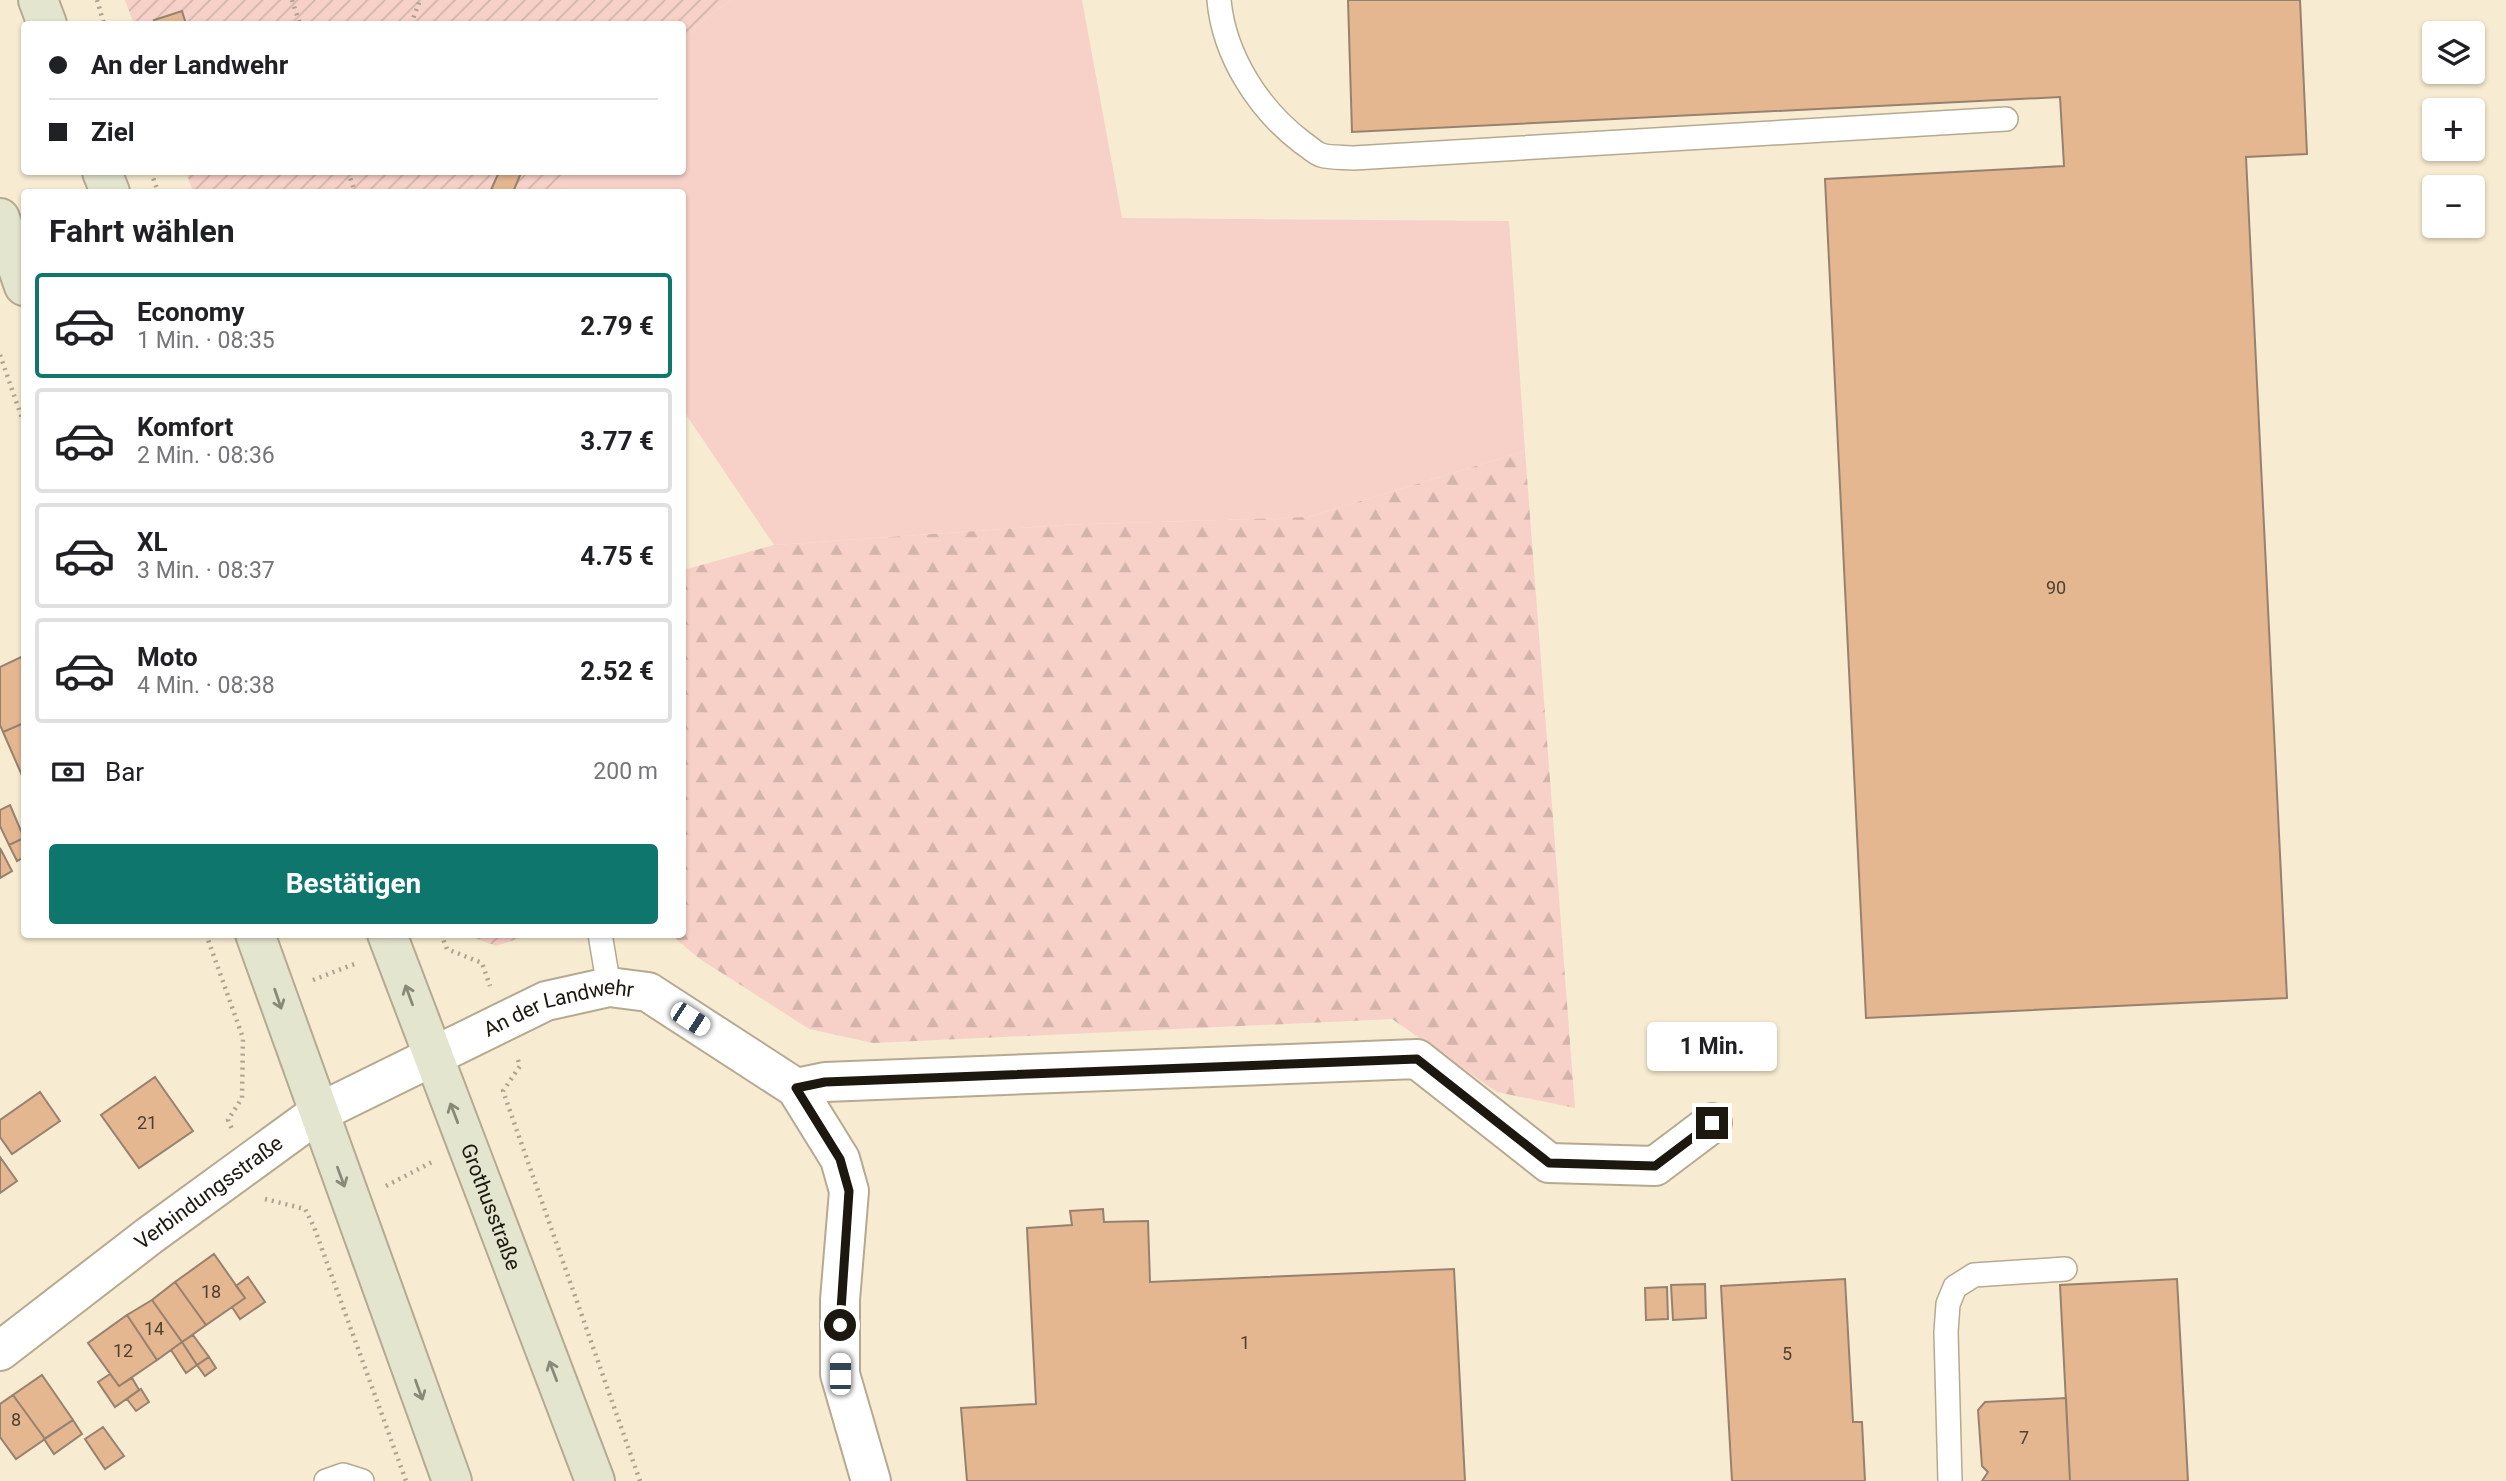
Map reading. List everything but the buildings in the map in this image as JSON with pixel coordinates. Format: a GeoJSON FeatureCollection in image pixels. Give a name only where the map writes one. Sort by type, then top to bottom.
{"type":"FeatureCollection","features":[{"type":"Feature","properties":{"kind":"main road"},"geometry":{"type":"LineString","coordinates":[[38,0],[46,21]]}},
{"type":"Feature","properties":{"kind":"main road"},"geometry":{"type":"LineString","coordinates":[[0,218],[21,278]]}},
{"type":"Feature","properties":{"kind":"main road"},"geometry":{"type":"LineString","coordinates":[[256,938],[452,1481]]}},
{"type":"Feature","properties":{"kind":"main road","name":"Grothusstraße"},"geometry":{"type":"LineString","coordinates":[[375,947],[432,1055],[595,1481]]}},
{"type":"Feature","properties":{"kind":"street","name":"An der Landwehr"},"geometry":{"type":"LineString","coordinates":[[432,1055],[546,1001],[609,987],[648,992],[796,1088],[840,1159],[849,1191],[840,1300],[840,1374],[871,1481]]}},
{"type":"Feature","properties":{"kind":"street","name":"Verbindungsstraße"},"geometry":{"type":"LineString","coordinates":[[0,1351],[149,1236],[318,1113],[432,1055]]}},
{"type":"Feature","properties":{"kind":"street"},"geometry":{"type":"LineString","coordinates":[[796,1088],[825,1082],[1417,1059],[1549,1163],[1655,1166],[1712,1123]]}},
{"type":"Feature","properties":{"kind":"lane"},"geometry":{"type":"LineString","coordinates":[[1219,0],[1230,47],[1267,111],[1320,155],[1354,158],[2006,119]]}},
{"type":"Feature","properties":{"kind":"lane"},"geometry":{"type":"LineString","coordinates":[[601,938],[609,987]]}},
{"type":"Feature","properties":{"kind":"lane"},"geometry":{"type":"LineString","coordinates":[[1950,1481],[1946,1332],[1948,1304],[1955,1287],[1974,1275],[2065,1269]]}},
{"type":"Feature","properties":{"kind":"lane"},"geometry":{"type":"LineString","coordinates":[[327,1481],[343,1475],[362,1481]]}},
{"type":"Feature","properties":{"kind":"path"},"geometry":{"type":"LineString","coordinates":[[97,0],[103,21]]}},
{"type":"Feature","properties":{"kind":"path"},"geometry":{"type":"LineString","coordinates":[[292,0],[299,21]]}},
{"type":"Feature","properties":{"kind":"path"},"geometry":{"type":"LineString","coordinates":[[412,21],[420,0]]}},
{"type":"Feature","properties":{"kind":"path"},"geometry":{"type":"LineString","coordinates":[[0,355],[21,415]]}},
{"type":"Feature","properties":{"kind":"path"},"geometry":{"type":"LineString","coordinates":[[207,938],[243,1038],[242,1098],[228,1120],[234,1135]]}},
{"type":"Feature","properties":{"kind":"path"},"geometry":{"type":"LineString","coordinates":[[443,938],[447,949],[482,964],[487,975]]}},
{"type":"Feature","properties":{"kind":"path"},"geometry":{"type":"LineString","coordinates":[[317,978],[375,947]]}},
{"type":"Feature","properties":{"kind":"path"},"geometry":{"type":"LineString","coordinates":[[516,1055],[520,1066],[503,1091],[640,1481]]}},
{"type":"Feature","properties":{"kind":"path"},"geometry":{"type":"LineString","coordinates":[[374,1192],[430,1163]]}},
{"type":"Feature","properties":{"kind":"path"},"geometry":{"type":"LineString","coordinates":[[262,1194],[264,1199],[304,1209],[314,1227],[406,1481]]}},
{"type":"Feature","properties":{"kind":"green space"},"geometry":{"type":"Polygon","coordinates":[[[125,0],[731,0],[702,21],[686,39],[686,21],[133,21],[125,0]]]}},
{"type":"Feature","properties":{"kind":"green space"},"geometry":{"type":"Polygon","coordinates":[[[731,0],[1082,0],[1122,218],[1509,221],[1525,451],[1308,517],[1063,525],[774,545],[686,414],[686,189],[549,189],[562,175],[686,175],[686,39],[702,21],[731,0]]]}},
{"type":"Feature","properties":{"kind":"green space"},"geometry":{"type":"Polygon","coordinates":[[[187,175],[562,175],[549,189],[192,189],[187,175]]]}},
{"type":"Feature","properties":{"kind":"green space"},"geometry":{"type":"Polygon","coordinates":[[[1525,451],[1575,1108],[1497,1092],[1392,1019],[873,1043],[809,1029],[700,959],[675,938],[686,938],[686,569],[774,545],[1063,525],[1308,517],[1525,451]]]}},
{"type":"Feature","properties":{"kind":"green space"},"geometry":{"type":"Polygon","coordinates":[[[475,938],[521,938],[496,946],[475,938]]]}},
{"type":"Feature","properties":{"kind":"route"},"geometry":{"type":"LineString","coordinates":[[840,1325],[849,1191],[840,1159],[796,1088],[825,1082],[1417,1059],[1549,1163],[1655,1166],[1712,1123]]}}]}
